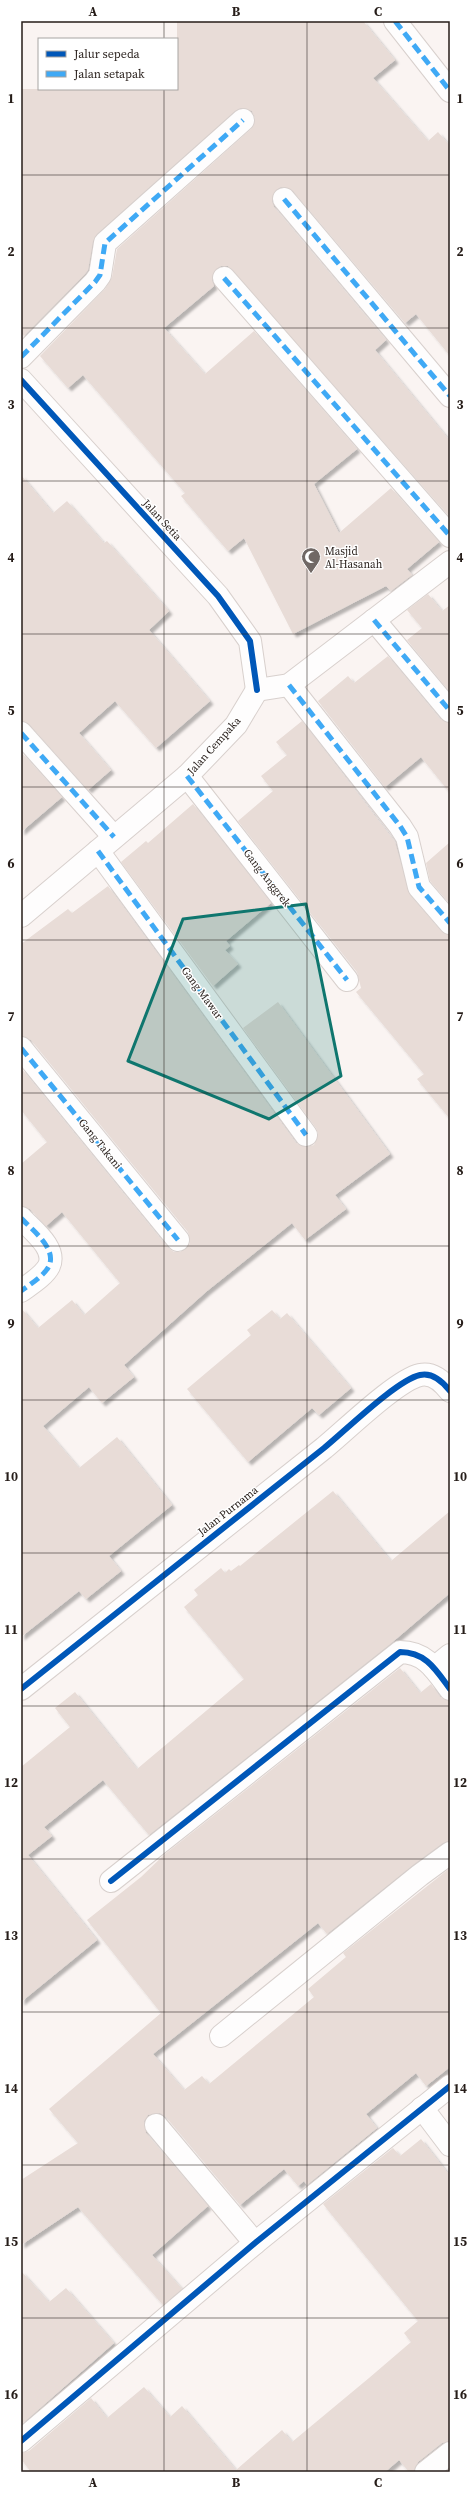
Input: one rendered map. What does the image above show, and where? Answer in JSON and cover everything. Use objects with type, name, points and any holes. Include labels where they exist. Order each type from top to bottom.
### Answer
[{"type":"street","points":[[395,21],[450,91]]},
{"type":"street","points":[[21,357],[95,282],[100,275],[105,243],[243,120]]},
{"type":"street","points":[[284,199],[450,396]]},
{"type":"street","points":[[224,278],[450,536]]},
{"type":"street","name":"Jalan Setia","points":[[21,380],[218,596],[250,642],[258,690]]},
{"type":"street","points":[[258,690],[289,685],[450,562]]},
{"type":"street","points":[[374,620],[450,711]]},
{"type":"street","points":[[289,685],[400,826],[407,837],[419,887],[450,923]]},
{"type":"street","name":"Jalan Cempaka","points":[[21,916],[187,776],[236,725],[258,690]]},
{"type":"street","name":"Gang Mawar","points":[[21,733],[106,844],[306,1135]]},
{"type":"street","name":"Gang Anggrek","points":[[187,776],[347,980]]},
{"type":"street","name":"Gang Takani","points":[[21,1048],[178,1240]]},
{"type":"street","points":[[21,1218],[50,1250],[50,1258],[46,1269],[21,1291]]},
{"type":"street","name":"Jalan Purnama","points":[[21,1688],[320,1451],[405,1380],[421,1374],[428,1374],[437,1378],[450,1391]]},
{"type":"street","points":[[111,1881],[400,1652],[412,1652],[442,1661],[450,1689]]},
{"type":"street","points":[[221,2036],[420,1875],[450,1853]]},
{"type":"street","points":[[21,2441],[255,2243],[450,2086]]},
{"type":"street","points":[[422,2108],[450,2145]]},
{"type":"street","points":[[156,2125],[255,2243]]},
{"type":"street","points":[[426,2472],[450,2454]]},
{"type":"highlighted area","points":[[306,904],[341,1076],[269,1119],[128,1061],[183,919]]},
{"type":"building","points":[[177,21],[363,21],[395,60],[373,78],[428,141],[438,132],[450,146],[450,356],[416,314],[405,323],[293,191],[281,187],[276,190],[272,201],[274,207],[386,340],[375,350],[450,441],[450,517],[228,266],[221,266],[216,269],[212,280],[214,286],[164,328],[205,374],[254,331],[357,449],[314,484],[339,533],[391,488],[439,542],[407,569],[412,575],[391,591],[386,586],[293,634],[244,538],[228,551],[181,496],[185,493],[83,375],[68,388],[40,356],[105,289],[112,277],[117,249],[251,129],[255,118],[252,111],[241,108],[235,111],[97,234],[93,241],[88,270],[85,274],[24,336],[21,333],[21,89],[178,90]]},
{"type":"building","points":[[21,475],[53,513],[67,501],[104,543],[107,541],[169,611],[149,630],[210,701],[156,748],[115,701],[79,733],[111,770],[88,790],[30,725],[21,721]]},
{"type":"building","points":[[428,594],[442,611],[450,605],[450,692],[407,640],[422,628],[407,610]]},
{"type":"building","points":[[388,656],[440,719],[450,723],[450,793],[421,757],[385,787],[318,701],[348,676],[354,683]]},
{"type":"building","points":[[302,721],[395,842],[410,895],[441,931],[450,935],[450,1119],[417,1079],[424,1074],[356,992],[361,988],[357,972],[238,821],[273,791],[261,776],[287,755],[276,742]]},
{"type":"building","points":[[21,752],[62,797],[21,832]]},
{"type":"building","points":[[193,804],[271,903],[226,941],[230,946],[225,950],[238,964],[213,986],[121,862],[146,841],[148,843]]},
{"type":"building","points":[[450,842],[450,904],[430,881],[426,863]]},
{"type":"building","points":[[108,886],[296,1143],[307,1147],[314,1145],[318,1134],[316,1128],[243,1028],[278,1002],[390,1154],[335,1195],[346,1209],[305,1240],[292,1223],[207,1291],[124,1365],[134,1377],[102,1403],[89,1387],[43,1426],[79,1468],[117,1437],[172,1505],[109,1556],[121,1571],[86,1599],[79,1591],[21,1637],[21,1308],[38,1328],[72,1300],[84,1315],[120,1283],[62,1212],[46,1226],[30,1209],[21,1206],[21,1164],[47,1142],[21,1110],[21,1068],[168,1248],[174,1252],[180,1252],[190,1244],[188,1232],[31,1040],[21,1036],[21,944],[68,909],[72,913]]},
{"type":"building","points":[[272,1310],[280,1319],[287,1313],[351,1388],[319,1415],[312,1408],[248,1462],[187,1389],[251,1335],[247,1330]]},
{"type":"building","points":[[333,1491],[391,1561],[450,1511],[450,1593],[389,1645],[149,1835],[103,1780],[44,1827],[52,1836],[28,1855],[97,1940],[21,2002],[21,1767],[70,1727],[55,1708],[75,1692],[137,1769],[244,1679],[184,1607],[198,1595],[194,1590],[221,1568],[225,1573],[229,1569],[231,1571],[239,1565],[240,1566]]},
{"type":"building","points":[[400,1668],[420,1693],[431,1684],[440,1697],[450,1701],[450,1841],[443,1843],[413,1865],[327,1934],[318,1923],[153,2054],[184,2090],[202,2076],[209,2084],[314,1997],[308,1989],[346,1957],[343,1953],[450,1868],[450,2067],[426,2086],[416,2073],[366,2114],[377,2128],[307,2185],[304,2181],[298,2186],[284,2169],[240,2205],[166,2117],[160,2113],[148,2115],[144,2121],[146,2133],[208,2206],[152,2255],[182,2289],[163,2305],[78,2207],[21,2245],[21,2180],[78,2143],[49,2109],[161,2013],[87,1920],[141,1877],[165,1854]]},
{"type":"building","points":[[421,2139],[450,2176],[450,2441],[442,2443],[418,2462],[414,2472],[409,2472],[399,2460],[385,2472],[31,2472],[21,2459],[21,2453],[29,2451],[91,2398],[107,2418],[144,2387],[170,2417],[182,2406],[236,2470],[282,2430],[292,2442],[369,2378],[411,2342],[404,2333],[418,2321],[323,2204],[393,2148],[400,2156]]},
{"type":"building","points":[[21,2271],[49,2302],[66,2288],[114,2343],[21,2425]]},
{"type":"marked path","points":[[395,21],[450,91]]},
{"type":"marked path","points":[[21,357],[95,282],[100,275],[105,243],[243,120]]},
{"type":"marked path","points":[[284,199],[450,396]]},
{"type":"marked path","points":[[224,278],[450,536]]},
{"type":"marked path","points":[[374,620],[450,711]]},
{"type":"marked path","points":[[289,685],[400,826],[407,837],[419,887],[450,923]]},
{"type":"marked path","points":[[21,733],[114,837]]},
{"type":"marked path","points":[[187,776],[347,980]]},
{"type":"marked path","points":[[98,851],[306,1135]]},
{"type":"marked path","points":[[21,1048],[178,1240]]},
{"type":"marked path","points":[[21,1218],[47,1246],[51,1259],[47,1270],[21,1291]]},
{"type":"cycle path","points":[[21,380],[218,596],[250,641],[257,690]]},
{"type":"cycle path","points":[[21,1689],[324,1448],[398,1386],[410,1379],[425,1374],[437,1378],[450,1391]]},
{"type":"cycle path","points":[[111,1881],[400,1652],[417,1655],[430,1663],[450,1689]]},
{"type":"cycle path","points":[[21,2441],[255,2243],[450,2086]]},
{"type":"place","name":"Masjid Al-Hasanah","points":[[311,574]]}]
